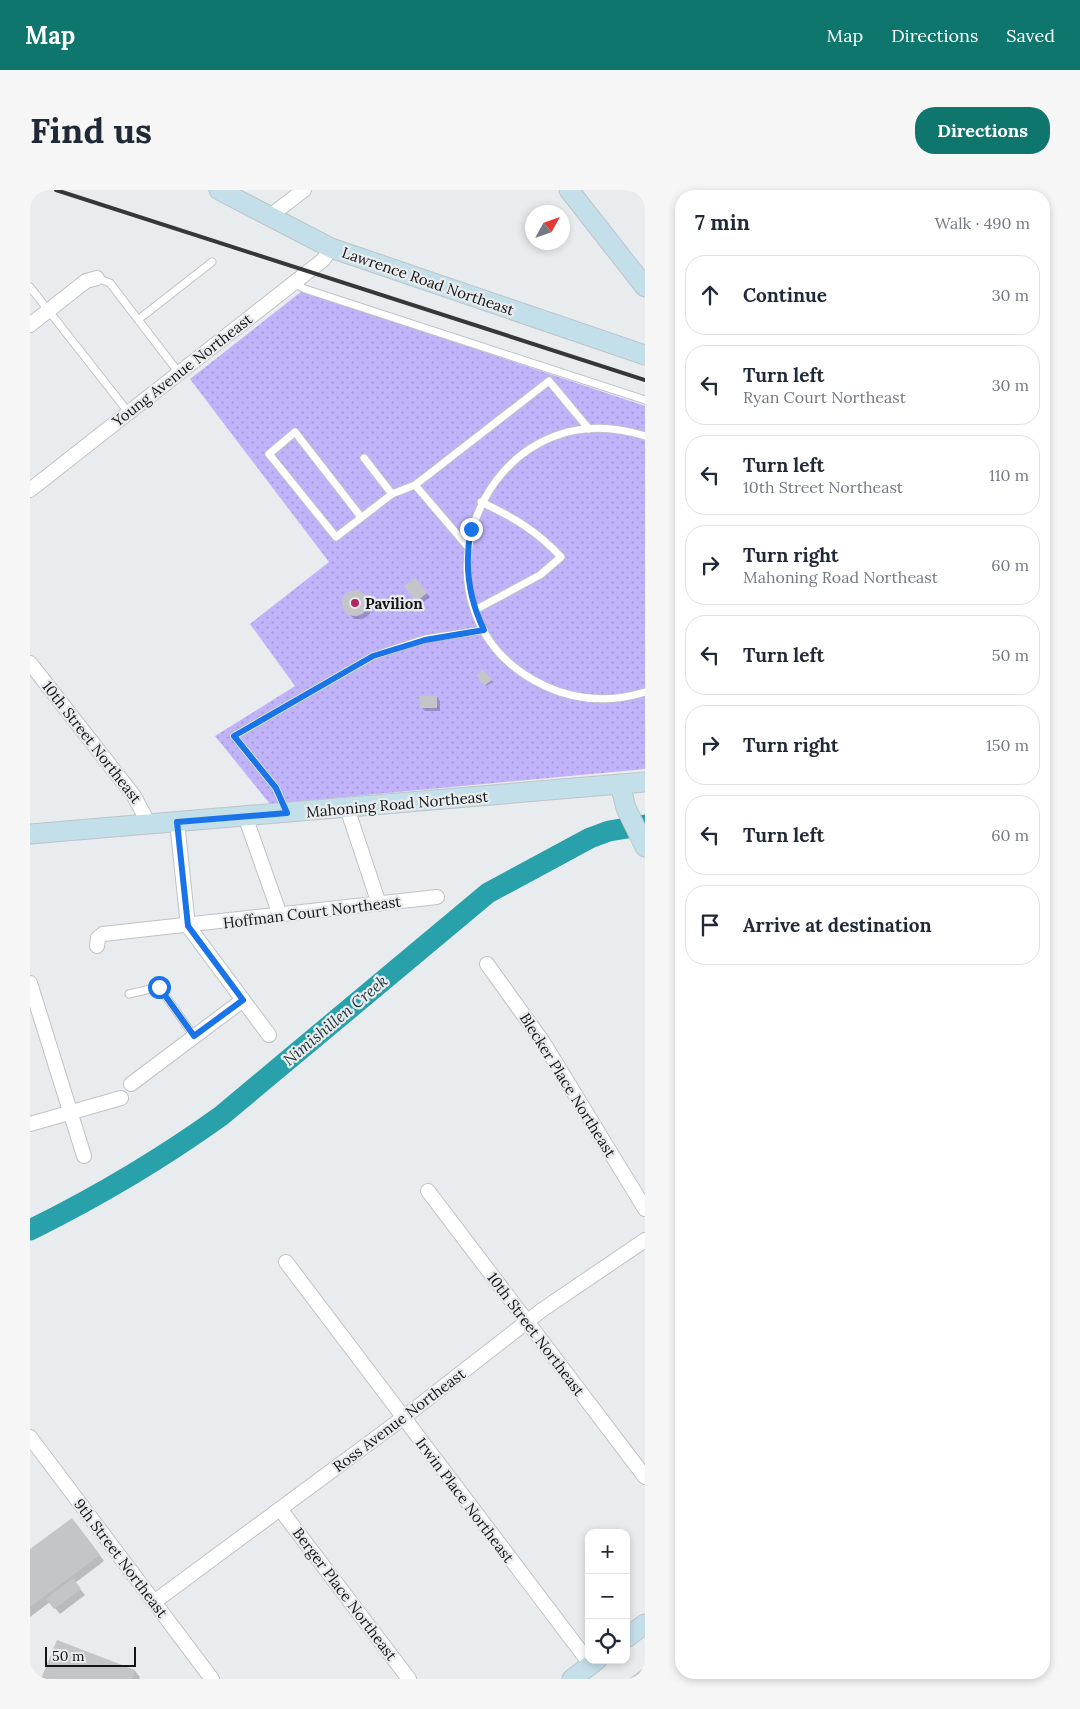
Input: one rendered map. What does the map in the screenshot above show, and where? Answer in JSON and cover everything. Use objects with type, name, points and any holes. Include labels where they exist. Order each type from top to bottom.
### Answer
[{"type":"main road","name":"Lawrence Road Northeast","points":[[219,190],[331,248],[645,355]]},
{"type":"main road","points":[[569,190],[645,288]]},
{"type":"main road","name":"Mahoning Road Northeast","points":[[30,834],[645,782]]},
{"type":"main road","points":[[620,784],[626,808],[645,847]]},
{"type":"main road","points":[[630,1635],[645,1624]]},
{"type":"main road","points":[[572,1679],[593,1664]]},
{"type":"street","points":[[270,216],[304,190]]},
{"type":"street","name":"Young Avenue Northeast","points":[[32,485],[323,260],[331,248]]},
{"type":"street","points":[[30,326],[86,281],[97,278]]},
{"type":"street","name":"10th Street Northeast","points":[[33,671],[134,796],[149,824]]},
{"type":"street","points":[[347,808],[379,904]]},
{"type":"street","points":[[245,816],[280,916]]},
{"type":"street","points":[[177,822],[188,926],[269,1035]]},
{"type":"street","name":"Hoffman Court Northeast","points":[[97,946],[98,938],[103,934],[280,916],[437,897]]},
{"type":"street","name":"Blecker Place Northeast","points":[[487,964],[543,1042],[645,1209]]},
{"type":"street","points":[[30,983],[84,1156]]},
{"type":"street","points":[[131,1084],[243,1000]]},
{"type":"street","points":[[30,1124],[121,1098]]},
{"type":"street","name":"10th Street Northeast","points":[[428,1191],[645,1477]]},
{"type":"street","name":"Ross Avenue Northeast","points":[[154,1602],[403,1418],[527,1322],[645,1240]]},
{"type":"street","name":"Irwin Place Northeast","points":[[286,1262],[403,1418],[585,1651]]},
{"type":"street","name":"9th Street Northeast","points":[[30,1437],[212,1679]]},
{"type":"street","name":"Berger Place Northeast","points":[[280,1509],[409,1679]]},
{"type":"lane","points":[[138,319],[212,262]]},
{"type":"lane","points":[[97,278],[110,283],[179,373]]},
{"type":"lane","points":[[293,282],[315,292],[645,400]]},
{"type":"lane","points":[[30,287],[128,412]]},
{"type":"lane","points":[[550,370],[549,381],[589,429]]},
{"type":"lane","points":[[361,517],[295,432],[269,454],[336,538],[392,494],[415,485],[549,381]]},
{"type":"lane","points":[[645,436],[621,430],[589,429],[552,438],[527,451],[497,478],[482,502],[471,529],[467,572],[475,610],[484,630],[494,645],[514,666],[551,688],[592,699],[621,698],[645,692]]},
{"type":"lane","points":[[364,458],[392,494]]},
{"type":"lane","points":[[415,485],[468,548]]},
{"type":"lane","points":[[475,610],[540,575],[561,557],[546,540],[527,525],[482,502]]},
{"type":"lane","points":[[287,813],[276,788],[234,736],[373,656],[425,640],[484,630]]},
{"type":"lane","points":[[129,994],[159,987],[194,1036]]},
{"type":"shaded area","points":[[302,291],[645,406],[645,769],[270,804],[215,736],[295,686],[250,624],[329,562],[190,379]]},
{"type":"building","points":[[415,578],[427,593],[416,602],[404,586]]},
{"type":"building","name":"Pavilion","points":[[355,590],[365,593],[368,603],[365,613],[355,616],[345,613],[342,603],[345,593]]},
{"type":"building","points":[[483,669],[492,680],[484,686],[476,675]]},
{"type":"building","points":[[420,696],[437,696],[437,708],[420,708]]},
{"type":"building","points":[[72,1518],[100,1555],[30,1607],[30,1549]]},
{"type":"building","points":[[73,1578],[81,1589],[54,1609],[46,1599]]},
{"type":"building","points":[[57,1640],[135,1670],[132,1679],[41,1679]]},
{"type":"building","points":[[645,1667],[645,1679],[629,1679]]},
{"type":"waterway","name":"Nimishillen Creek","points":[[30,1230],[128,1177],[221,1116],[488,893],[590,838],[609,831],[645,825]]},
{"type":"railway","points":[[56,190],[645,380]]},
{"type":"place","name":"Pavilion","points":[[355,603]]},
{"type":"route","points":[[159,987],[194,1036],[243,1000],[188,926],[177,822],[287,813],[276,788],[234,736],[373,656],[425,640],[484,630],[475,610],[467,572],[468,543],[471,529]]}]
